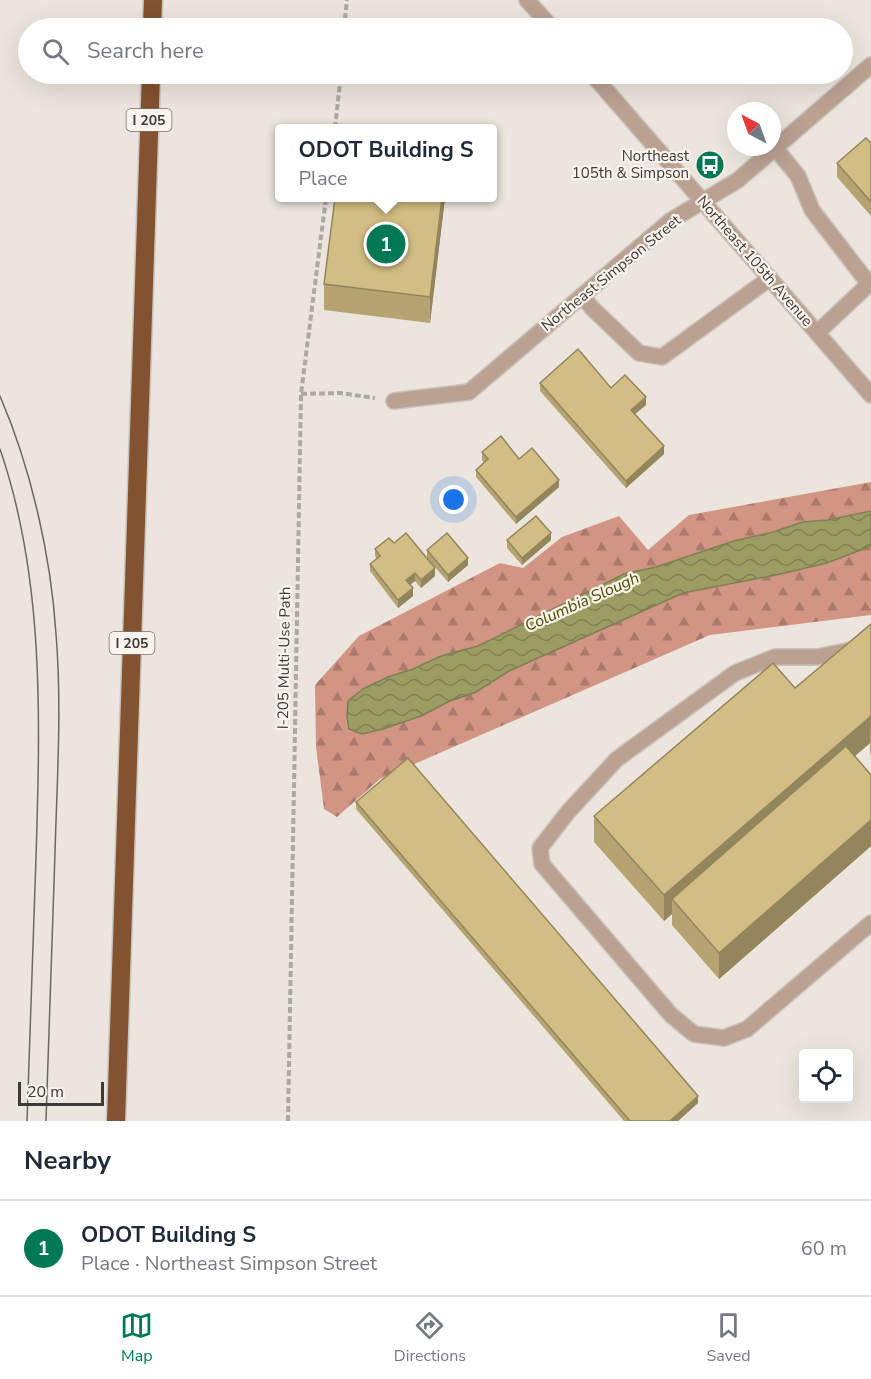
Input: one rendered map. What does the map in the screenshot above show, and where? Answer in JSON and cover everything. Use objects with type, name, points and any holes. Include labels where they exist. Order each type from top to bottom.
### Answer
[{"type":"highway","points":[[152,18],[153,0]]},
{"type":"highway","name":"I 205","points":[[116,1121],[151,84]]},
{"type":"street","points":[[527,0],[543,18]]},
{"type":"street","name":"Northeast Simpson Street","points":[[853,81],[871,65]]},
{"type":"street","name":"Northeast 105th Avenue","points":[[601,84],[871,395]]},
{"type":"street","name":"Northeast Simpson Street","points":[[781,143],[849,84]]},
{"type":"street","points":[[781,155],[798,176],[812,210],[869,284],[817,333]]},
{"type":"street","name":"Northeast Simpson Street","points":[[394,401],[469,392],[670,221],[738,180],[766,156]]},
{"type":"street","points":[[582,296],[639,353],[662,357],[770,278]]},
{"type":"street","points":[[871,646],[817,657],[775,657],[735,673],[617,759],[568,812],[540,849],[542,864],[671,1015],[694,1034],[724,1038],[747,1029],[871,923]]},
{"type":"path","points":[[346,18],[347,0]]},
{"type":"path","points":[[335,124],[340,84]]},
{"type":"path","name":"I-205 Multi-Use Path","points":[[288,1121],[301,394],[325,202]]},
{"type":"path","points":[[301,394],[340,393],[394,401]]},
{"type":"green space","points":[[871,482],[871,511],[828,520],[803,522],[734,541],[656,567],[624,574],[478,646],[441,656],[388,677],[383,729],[421,716],[450,701],[476,692],[509,671],[683,593],[827,563],[871,546],[871,615],[710,635],[380,779],[337,817],[324,809],[316,747],[315,685],[359,636],[500,563],[523,568],[562,537],[619,516],[648,550],[689,515]]},
{"type":"water","name":"Columbia Slough","points":[[871,511],[871,546],[827,563],[683,593],[509,671],[476,692],[450,701],[421,716],[362,734],[349,729],[348,701],[363,689],[441,656],[478,646],[624,574],[656,567],[734,541],[803,522],[828,520]]},
{"type":"building","points":[[866,138],[871,143],[871,202],[837,163]]},
{"type":"building","points":[[334,202],[442,202],[430,297],[324,284]]},
{"type":"building","points":[[578,349],[611,388],[625,375],[646,397],[631,410],[664,446],[626,481],[540,383]]},
{"type":"building","points":[[501,436],[519,459],[532,448],[559,480],[516,517],[476,470],[488,459],[482,452]]},
{"type":"building","points":[[536,516],[551,533],[522,558],[507,540]]},
{"type":"building","points":[[406,533],[435,568],[421,580],[415,573],[406,580],[413,588],[398,600],[370,564],[380,556],[375,549],[389,538],[394,543]]},
{"type":"building","points":[[447,533],[468,558],[448,575],[427,550]]},
{"type":"building","points":[[871,624],[871,716],[664,895],[594,816],[773,663],[795,688]]},
{"type":"building","points":[[846,746],[871,775],[871,820],[719,953],[672,899]]},
{"type":"building","points":[[408,758],[698,1096],[670,1121],[630,1121],[356,802]]},
{"type":"tram line","points":[[0,396],[21,453],[38,513],[50,574],[58,661],[59,744],[46,1121]]},
{"type":"tram line","points":[[0,449],[15,499],[25,549],[36,652],[38,755],[27,1121]]},
{"type":"place","name":"Northeast 105th & Simpson","points":[[710,165]]},
{"type":"place","name":"ODOT Building S","points":[[386,244]]}]
